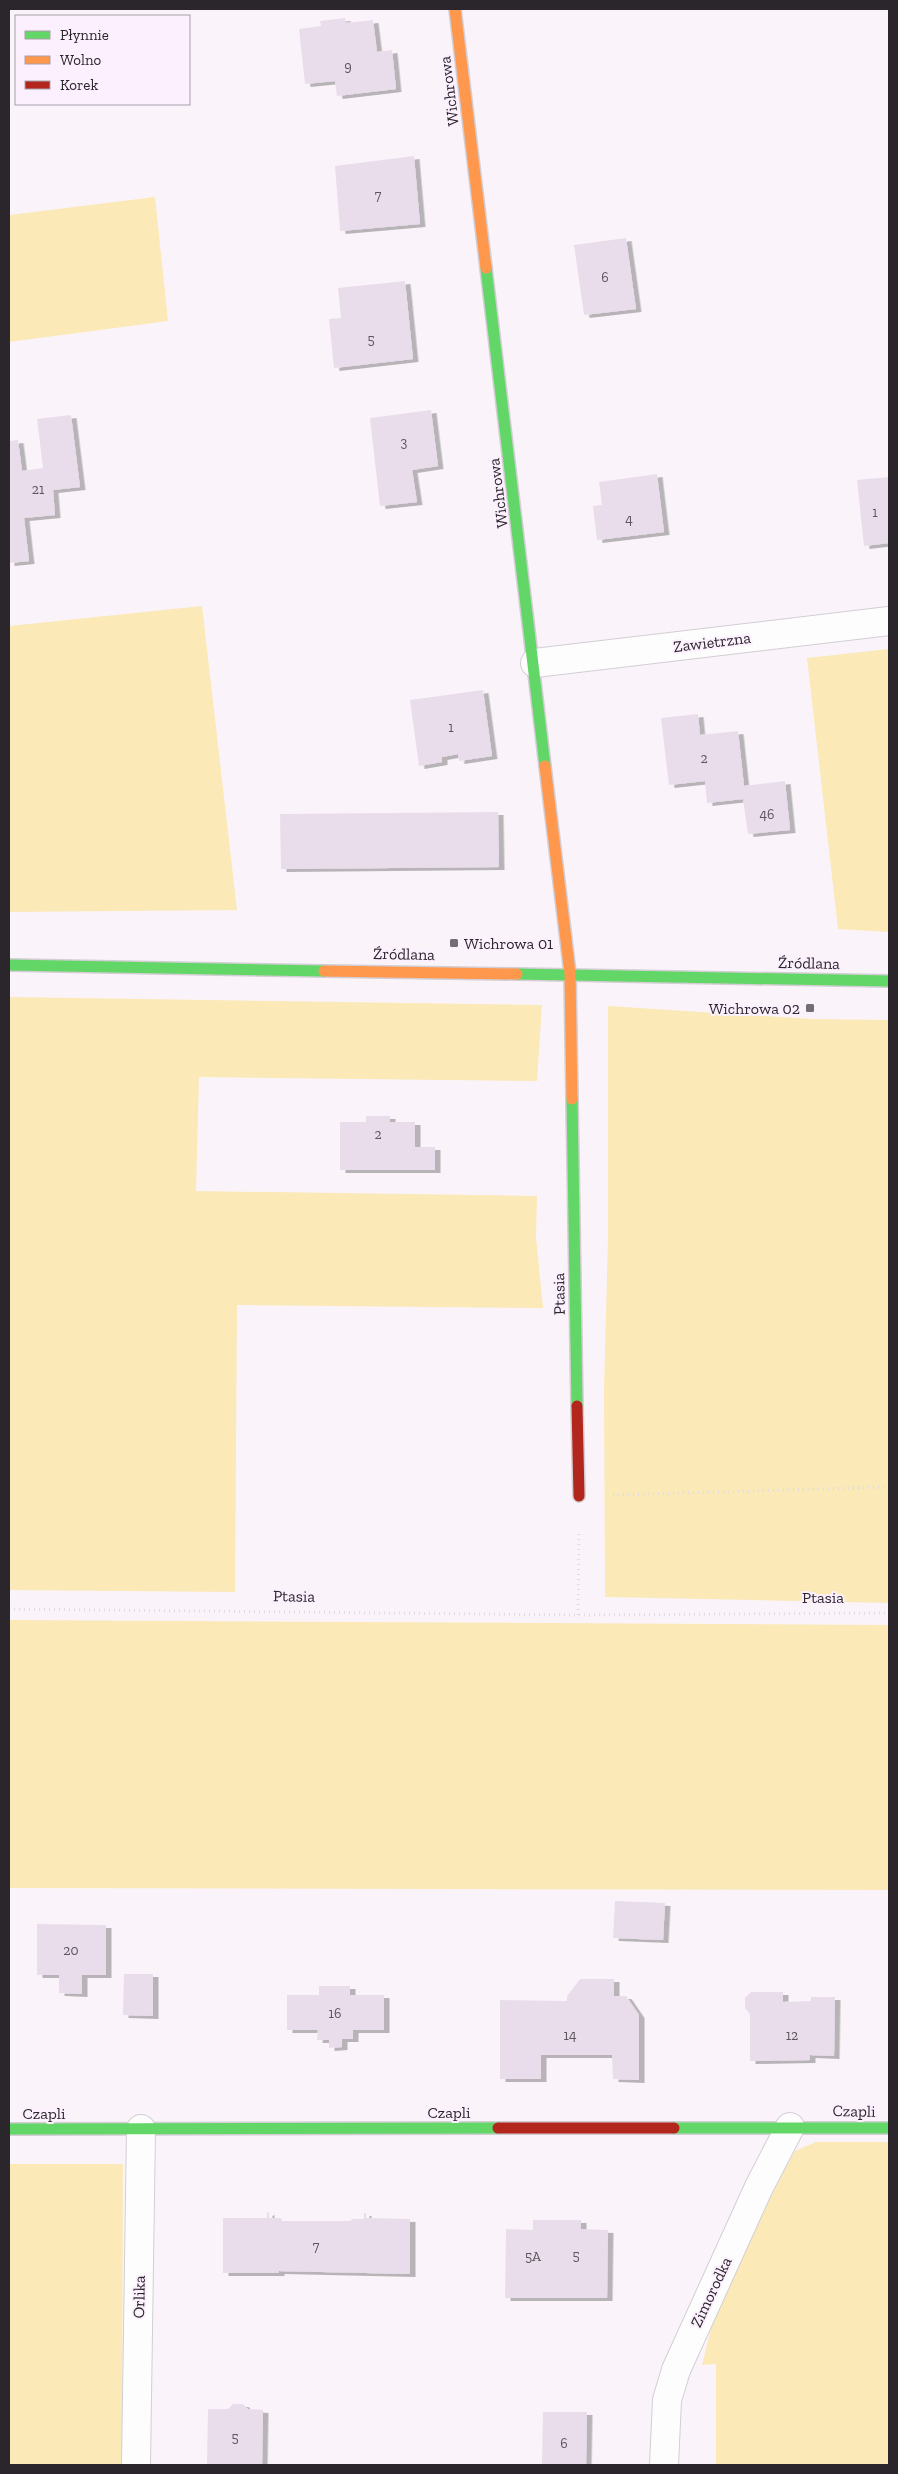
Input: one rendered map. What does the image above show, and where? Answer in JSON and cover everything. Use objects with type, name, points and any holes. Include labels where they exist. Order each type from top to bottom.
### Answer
[{"type":"street","name":"Wichrowa","points":[[455,9],[535,664],[570,973]]},
{"type":"street","name":"Zawietrzna","points":[[535,664],[889,621]]},
{"type":"street","name":"Źródlana","points":[[9,965],[570,973],[889,981]]},
{"type":"street","name":"Ptasia","points":[[570,973],[579,1496]]},
{"type":"street","name":"Zimorodka","points":[[664,2465],[667,2400],[676,2370],[759,2187],[790,2127]]},
{"type":"street","name":"Czapli","points":[[9,2129],[889,2128]]},
{"type":"street","name":"Orlika","points":[[136,2465],[141,2129]]},
{"type":"path","points":[[578,1615],[579,1496],[889,1487]]},
{"type":"path","name":"Ptasia","points":[[9,1609],[578,1615],[889,1613]]},
{"type":"shaded area","points":[[155,197],[168,321],[9,342],[9,215]]},
{"type":"shaded area","points":[[202,606],[237,910],[9,912],[9,626]]},
{"type":"shaded area","points":[[889,649],[889,932],[838,929],[807,658]]},
{"type":"shaded area","points":[[9,997],[542,1005],[537,1081],[199,1077],[196,1191],[537,1196],[536,1237],[543,1308],[237,1305],[235,1592],[9,1590]]},
{"type":"shaded area","points":[[608,1006],[812,1019],[889,1020],[889,1603],[605,1597],[604,1390],[608,1238]]},
{"type":"shaded area","points":[[9,1620],[889,1625],[889,1890],[9,1888]]},
{"type":"shaded area","points":[[816,2142],[889,2142],[889,2465],[716,2465],[716,2364],[702,2365],[713,2321],[733,2273],[795,2151]]},
{"type":"shaded area","points":[[9,2164],[123,2164],[122,2465],[9,2465]]},
{"type":"building","points":[[345,18],[346,23],[373,20],[377,52],[392,50],[396,89],[337,96],[335,81],[305,84],[299,29],[321,26],[320,21]]},
{"type":"building","points":[[414,156],[420,224],[340,231],[335,166]]},
{"type":"building","points":[[626,238],[636,309],[584,315],[574,245]]},
{"type":"building","points":[[405,281],[413,359],[334,368],[329,319],[341,318],[338,288]]},
{"type":"building","points":[[431,410],[438,466],[412,470],[417,502],[380,506],[370,418]]},
{"type":"building","points":[[71,415],[80,487],[53,490],[55,515],[24,518],[29,561],[9,563],[9,441],[18,440],[22,471],[43,468],[37,419]]},
{"type":"building","points":[[657,474],[664,532],[597,540],[593,506],[602,505],[599,482]]},
{"type":"building","points":[[889,477],[889,543],[864,546],[857,480]]},
{"type":"building","points":[[483,690],[492,756],[459,761],[458,754],[442,757],[442,762],[419,766],[410,700]]},
{"type":"building","points":[[698,714],[700,735],[738,731],[744,786],[785,781],[790,830],[748,834],[743,799],[707,803],[705,781],[669,785],[661,718]]},
{"type":"building","points":[[498,812],[499,867],[281,869],[280,814]]},
{"type":"building","points":[[366,1116],[390,1116],[390,1122],[415,1122],[415,1147],[435,1147],[435,1170],[340,1170],[340,1122],[366,1122]]},
{"type":"building","points":[[615,1901],[665,1903],[663,1940],[613,1938]]},
{"type":"building","points":[[37,1924],[106,1925],[106,1975],[82,1975],[82,1994],[59,1993],[59,1975],[37,1975]]},
{"type":"building","points":[[124,1974],[153,1974],[153,2016],[123,2015]]},
{"type":"building","points":[[580,1979],[614,1979],[614,1996],[626,1996],[639,2015],[639,2080],[613,2079],[612,2055],[541,2055],[541,2079],[500,2079],[500,2000],[567,2001],[567,1996]]},
{"type":"building","points":[[319,1986],[350,1986],[350,1995],[384,1995],[384,2030],[353,2030],[353,2039],[342,2039],[342,2047],[329,2048],[329,2040],[317,2040],[318,2030],[287,2030],[287,1995],[319,1995]]},
{"type":"building","points":[[751,1992],[783,1992],[783,2002],[811,2001],[811,1997],[835,1997],[834,2056],[810,2055],[810,2060],[750,2061],[750,2014],[745,2008],[745,1998]]},
{"type":"building","points":[[269,2212],[269,2218],[281,2218],[282,2221],[351,2221],[352,2219],[364,2219],[364,2213],[366,2213],[366,2218],[410,2219],[410,2274],[279,2271],[279,2273],[223,2273],[223,2218],[267,2218],[267,2213]]},
{"type":"building","points":[[533,2220],[581,2220],[581,2229],[608,2230],[607,2298],[505,2298],[506,2229],[533,2230]]},
{"type":"building","points":[[233,2404],[243,2404],[248,2409],[263,2410],[262,2465],[207,2464],[208,2409],[228,2409]]},
{"type":"building","points":[[543,2412],[587,2412],[586,2465],[542,2465]]},
{"type":"traffic: fast","points":[[486,268],[545,766]]},
{"type":"traffic: fast","points":[[9,965],[324,971]]},
{"type":"traffic: fast","points":[[517,974],[889,981]]},
{"type":"traffic: fast","points":[[572,1099],[577,1406]]},
{"type":"traffic: fast","points":[[9,2129],[498,2128]]},
{"type":"traffic: fast","points":[[674,2128],[889,2128]]},
{"type":"traffic: slow","points":[[455,9],[486,268]]},
{"type":"traffic: slow","points":[[545,766],[570,973],[572,1099]]},
{"type":"traffic: slow","points":[[324,971],[517,974]]},
{"type":"traffic: jam","points":[[577,1406],[579,1496]]},
{"type":"traffic: jam","points":[[498,2128],[674,2128]]},
{"type":"place","name":"Wichrowa 01","points":[[454,943]]},
{"type":"place","name":"Wichrowa 02","points":[[810,1008]]}]
